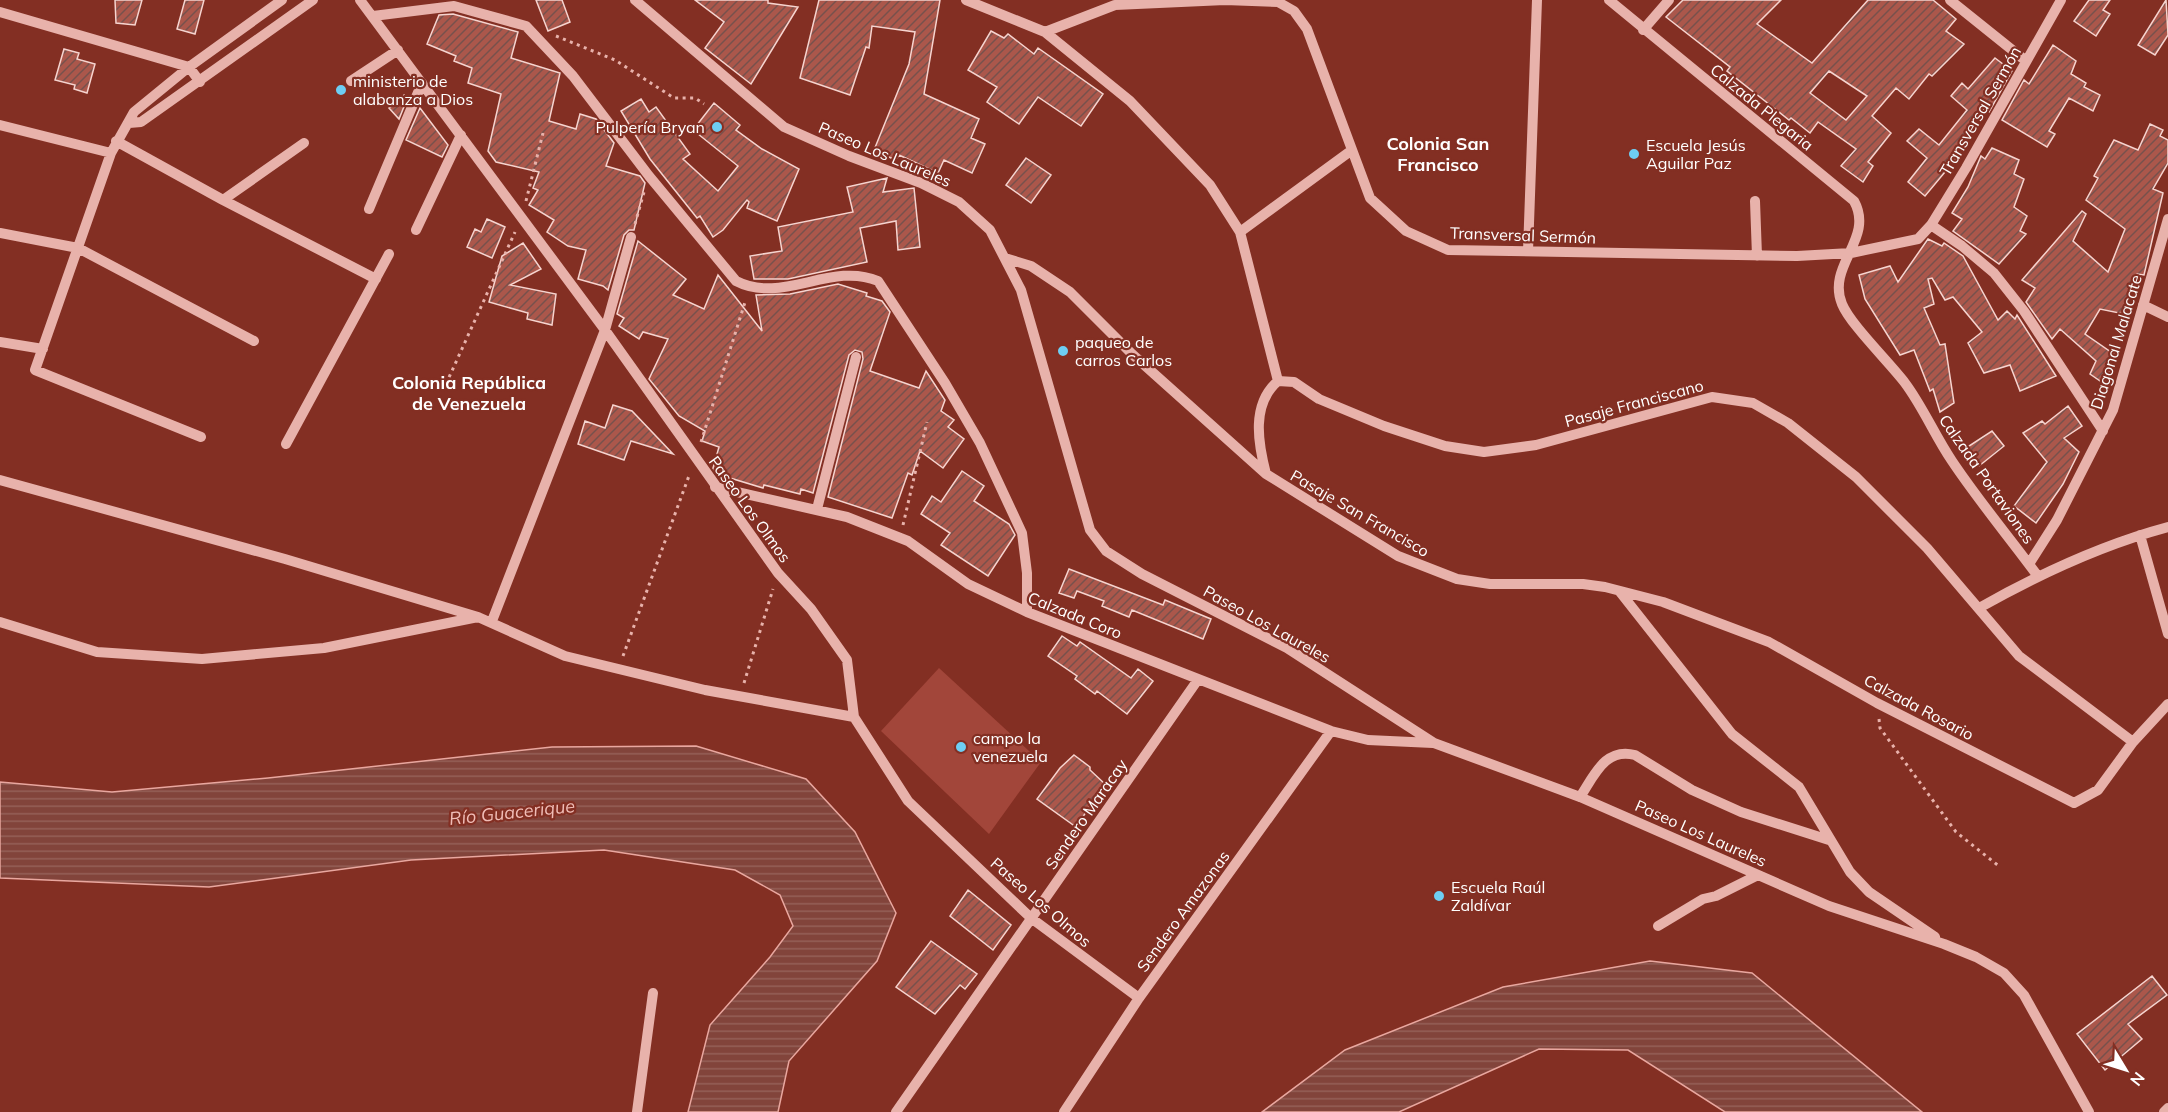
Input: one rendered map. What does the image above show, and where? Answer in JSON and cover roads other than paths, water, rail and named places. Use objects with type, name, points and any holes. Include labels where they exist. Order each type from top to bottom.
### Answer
[{"type":"street","points":[[129,123],[141,122],[313,0]]},
{"type":"street","name":"Paseo Los Olmos","points":[[360,0],[605,330],[778,573],[811,609],[847,660],[854,717],[908,801],[1030,918],[1139,998]]},
{"type":"street","name":"Paseo Los Laureles","points":[[635,0],[784,127],[849,156],[921,183],[959,202],[990,230],[1021,290],[1090,530],[1106,551],[1142,574],[1287,648],[1434,743],[1580,797],[1829,906],[1944,944],[2004,974],[2024,995],[2040,1019],[2089,1112]]},
{"type":"street","points":[[966,0],[980,3],[1045,32],[1130,101],[1210,185],[1240,232],[1278,381],[1265,392],[1259,419],[1259,446],[1266,474]]},
{"type":"street","name":"Transversal Sermón","points":[[1045,32],[1115,5],[1225,0],[1278,2],[1293,11],[1307,29],[1370,198],[1406,231],[1448,250],[1756,256],[1851,253],[1918,239],[1931,225],[2061,0]]},
{"type":"street","points":[[1528,250],[1538,0]]},
{"type":"street","name":"Calzada Plegaria","points":[[1609,0],[1854,201],[1861,212],[1861,221],[1851,253]]},
{"type":"street","points":[[1643,30],[1669,0]]},
{"type":"street","points":[[1950,0],[2026,61]]},
{"type":"street","points":[[201,437],[35,370],[111,153],[134,112],[189,67],[281,1],[291,16]]},
{"type":"street","points":[[373,16],[454,6],[526,26],[573,76],[649,176],[736,281],[750,288],[769,290],[845,275],[862,274],[878,281],[933,364],[974,433],[1022,533],[1027,573],[1027,612]]},
{"type":"street","points":[[0,12],[189,67],[200,82]]},
{"type":"street","points":[[351,81],[398,50]]},
{"type":"street","points":[[369,209],[423,83]]},
{"type":"street","points":[[0,125],[111,153]]},
{"type":"street","points":[[416,230],[461,135]]},
{"type":"street","points":[[116,141],[223,200],[376,279]]},
{"type":"street","points":[[223,200],[304,143]]},
{"type":"street","points":[[1240,232],[1352,150]]},
{"type":"street","points":[[1755,201],[1756,256]]},
{"type":"street","name":"Diagonal Malacate","points":[[2029,564],[2057,520],[2113,410],[2168,219]]},
{"type":"street","points":[[1931,225],[1962,246],[1994,273],[2024,311],[2103,431]]},
{"type":"street","points":[[0,233],[78,248],[255,342]]},
{"type":"street","points":[[492,621],[605,330],[632,237]]},
{"type":"street","name":"Calzada Portaviones","points":[[1851,253],[1840,273],[1836,290],[1843,307],[1906,384],[1952,461],[2037,575]]},
{"type":"street","points":[[286,444],[389,254]]},
{"type":"street","name":"Pasaje San Francisco","points":[[1005,258],[1031,266],[1070,292],[1131,354],[1266,474],[1398,556],[1446,575],[1490,584],[1583,584],[1619,591]]},
{"type":"street","points":[[2143,305],[2168,317]]},
{"type":"street","points":[[0,342],[42,349]]},
{"type":"street","points":[[817,509],[856,357]]},
{"type":"street","name":"Pasaje Franciscano","points":[[1278,381],[1294,382],[1319,399],[1384,426],[1445,446],[1484,452],[1536,445],[1712,397],[1753,403],[1788,423],[1856,477],[1927,548],[2019,656],[2133,742]]},
{"type":"street","points":[[0,480],[285,559],[492,621],[565,656],[740,696],[854,717]]},
{"type":"street","name":"Calzada Coro","points":[[715,487],[847,517],[900,538],[968,584],[1027,612],[1197,681],[1331,731],[1368,740],[1434,743]]},
{"type":"street","points":[[1979,608],[2037,575],[2140,535],[2168,527]]},
{"type":"street","points":[[2140,535],[2168,634]]},
{"type":"street","points":[[1619,591],[1732,734],[1800,787],[1815,810],[1829,840],[1850,872],[1869,892],[1944,944]]},
{"type":"street","name":"Calzada Rosario","points":[[1619,591],[1663,602],[1769,642],[1877,703],[2074,803],[2098,790],[2133,742],[2168,704]]},
{"type":"street","points":[[0,622],[97,652],[202,659],[324,648],[478,617]]},
{"type":"street","name":"Sendero Maracay","points":[[896,1112],[1197,681]]},
{"type":"street","name":"Sendero Amazonas","points":[[1064,1112],[1139,998],[1331,731]]},
{"type":"street","points":[[1580,797],[1604,761],[1613,754],[1625,753],[1635,755],[1692,790],[1741,812],[1829,840]]},
{"type":"street","points":[[1658,926],[1703,899],[1716,896],[1758,874]]},
{"type":"street","points":[[637,1112],[653,993]]},
{"type":"street","points":[[2164,1112],[2168,1108]]},
{"type":"water","name":"Río Guacerique","points":[[696,746],[806,779],[855,832],[896,913],[877,961],[789,1061],[778,1112],[688,1112],[710,1025],[770,957],[793,926],[780,895],[735,870],[604,850],[411,860],[209,887],[0,878],[0,782],[112,792],[268,778],[552,747]]},
{"type":"water","points":[[1650,961],[1752,973],[1922,1112],[1725,1112],[1628,1050],[1539,1049],[1399,1112],[1262,1112],[1345,1050],[1503,987]]},
{"type":"place","name":"ministerio de alabanza a Dios","points":[[341,90]]},
{"type":"place","name":"Pulpería Bryan","points":[[717,127]]},
{"type":"place","name":"Escuela Jesús Aguilar Paz","points":[[1634,154]]},
{"type":"place","name":"paqueo de carros Carlos","points":[[1063,351]]},
{"type":"place","name":"campo la venezuela","points":[[961,747]]},
{"type":"place","name":"Escuela Raúl Zaldívar","points":[[1439,896]]},
{"type":"district","name":"Colonia San Francisco","points":[[1438,153]]},
{"type":"district","name":"Colonia República de Venezuela","points":[[469,392]]}]
